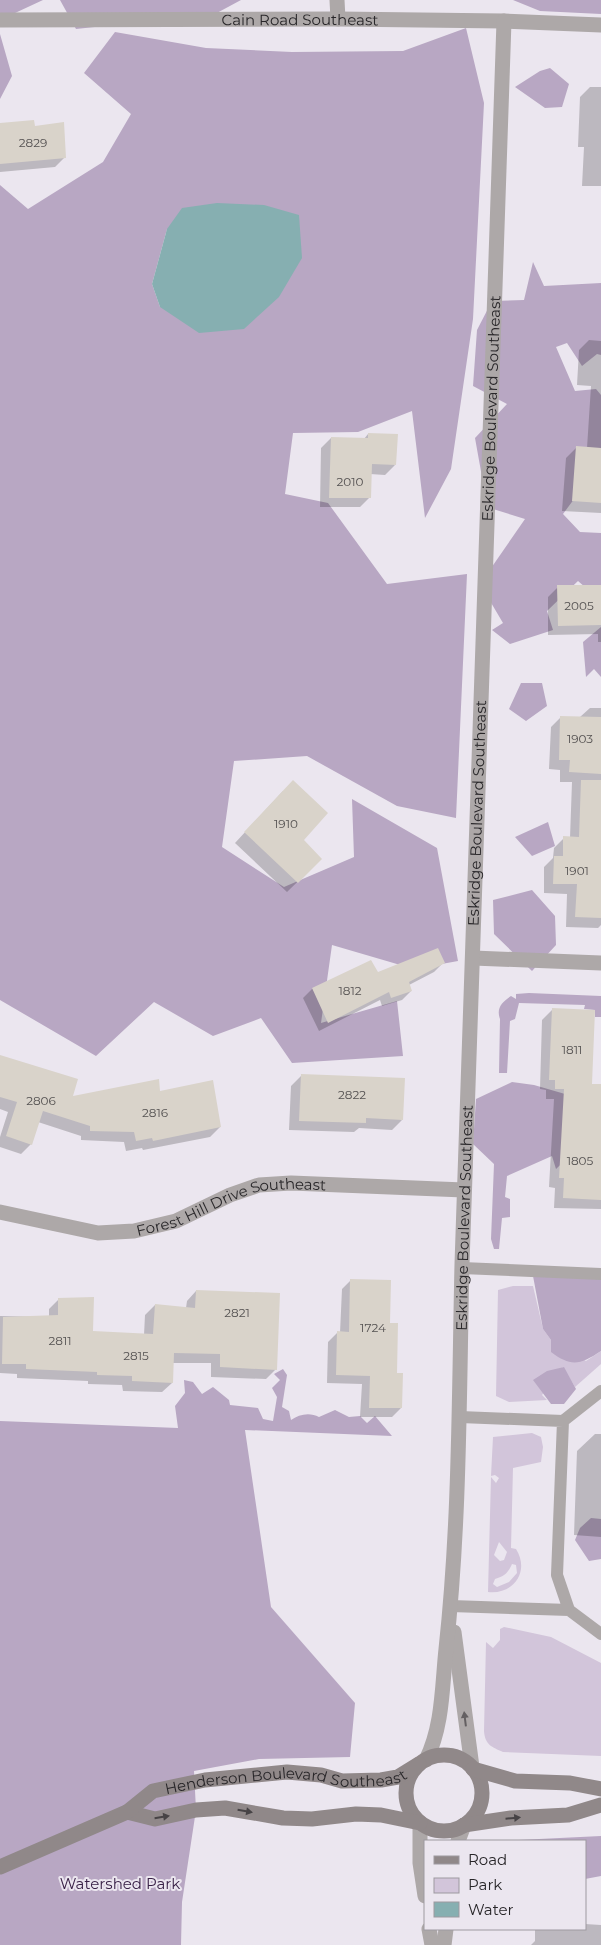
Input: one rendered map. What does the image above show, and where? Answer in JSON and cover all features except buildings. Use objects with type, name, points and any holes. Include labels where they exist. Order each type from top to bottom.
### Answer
[{"type":"main road","points":[[472,1768],[480,1782],[481,1800],[474,1817],[454,1830],[442,1832],[420,1823],[410,1810],[406,1794],[407,1783],[423,1762],[442,1755],[455,1756],[472,1768],[514,1781],[570,1782],[601,1789]]},
{"type":"main road","name":"Henderson Boulevard Southeast","points":[[0,1866],[127,1812],[153,1791],[205,1780],[288,1772],[321,1775],[342,1780],[381,1780],[398,1777],[423,1762]]},
{"type":"main road","points":[[464,1825],[511,1818],[568,1815],[601,1805]]},
{"type":"main road","name":"Henderson Boulevard Southeast","points":[[127,1812],[155,1819],[196,1810],[225,1808],[284,1818],[312,1819],[356,1814],[381,1815],[420,1823]]},
{"type":"street","points":[[336,0],[338,19]]},
{"type":"street","name":"Cain Road Southeast","points":[[0,20],[338,19],[504,21],[601,25]]},
{"type":"street","name":"Eskridge Boulevard Southeast","points":[[423,1762],[434,1744],[438,1723],[451,1606],[460,1418],[464,1190],[504,21]]},
{"type":"street","points":[[473,958],[601,963]]},
{"type":"street","name":"Forest Hill Drive Southeast","points":[[0,1212],[98,1233],[134,1231],[176,1221],[230,1195],[259,1185],[291,1183],[464,1190]]},
{"type":"street","name":"Eskridge Boulevard Southeast","points":[[451,1606],[472,1768]]},
{"type":"street","points":[[420,1823],[420,1863],[424,1889]]},
{"type":"street","points":[[458,1840],[464,1825]]},
{"type":"street","points":[[429,1930],[432,1945]]},
{"type":"street","points":[[444,1945],[446,1930]]},
{"type":"lane","points":[[462,1268],[601,1274]]},
{"type":"lane","points":[[460,1418],[563,1421],[601,1392]]},
{"type":"lane","points":[[563,1421],[557,1575],[569,1610],[601,1634]]},
{"type":"lane","points":[[451,1606],[569,1610]]},
{"type":"green space","points":[[0,0],[43,0],[0,20]]},
{"type":"green space","points":[[60,0],[241,0],[215,14],[76,29]]},
{"type":"green space","points":[[513,0],[601,0],[601,14],[540,11]]},
{"type":"green space","points":[[466,28],[484,103],[473,319],[451,469],[425,518],[412,411],[358,432],[293,433],[285,494],[328,503],[387,584],[467,574],[456,818],[397,806],[307,756],[234,761],[222,847],[284,887],[354,857],[352,799],[437,848],[458,961],[414,969],[332,945],[321,1023],[397,1001],[403,1056],[292,1063],[261,1018],[213,1036],[154,1002],[96,1056],[0,1000],[0,185],[28,209],[103,162],[131,114],[84,73],[115,32],[206,48],[292,52],[403,51]],"holes":[[[167,229],[160,307],[152,284]]]},
{"type":"green space","points":[[0,34],[12,76],[0,99]]},
{"type":"green space","points":[[550,68],[569,84],[562,107],[545,108],[515,87],[540,71]]},
{"type":"green space","points":[[533,262],[544,286],[601,283],[601,355],[597,354],[582,366],[567,343],[556,347],[575,391],[596,389],[601,395],[601,449],[580,491],[563,514],[580,532],[601,533],[601,601],[578,581],[547,611],[553,630],[510,644],[492,630],[503,623],[480,584],[525,519],[493,509],[482,477],[475,438],[507,404],[473,386],[477,330],[492,301],[524,300]]},
{"type":"green space","points":[[601,627],[601,677],[594,669],[586,677],[583,642]]},
{"type":"green space","points":[[521,683],[542,683],[547,706],[526,721],[509,709]]},
{"type":"green space","points":[[548,822],[555,846],[532,856],[515,837]]},
{"type":"green space","points":[[532,890],[555,916],[556,945],[532,971],[494,934],[493,900]]},
{"type":"green space","points":[[516,994],[601,996],[601,1017],[595,1017],[595,1010],[584,1009],[585,1005],[519,1003],[515,1019],[510,1021],[507,1073],[499,1073],[499,1008],[511,996],[516,999]]},
{"type":"green space","points":[[512,1082],[534,1085],[565,1094],[586,1140],[556,1169],[552,1156],[507,1176],[505,1197],[510,1199],[510,1217],[502,1218],[499,1249],[494,1249],[491,1239],[494,1164],[473,1144],[476,1099]]},
{"type":"green space","points":[[601,1274],[601,1351],[581,1361],[570,1362],[564,1360],[551,1352],[551,1340],[543,1329],[533,1276]]},
{"type":"green space","points":[[513,1286],[533,1286],[543,1329],[551,1340],[586,1361],[601,1351],[601,1364],[575,1387],[563,1367],[542,1395],[547,1400],[509,1402],[496,1396],[498,1290]]},
{"type":"green space","points":[[564,1367],[576,1389],[564,1404],[551,1404],[533,1380],[547,1371]]},
{"type":"green space","name":"Watershed Park","points":[[283,1369],[287,1375],[282,1407],[289,1411],[291,1420],[305,1414],[319,1417],[335,1410],[349,1417],[360,1416],[367,1423],[375,1416],[392,1436],[245,1430],[271,1607],[355,1703],[350,1757],[259,1759],[194,1771],[196,1810],[182,1902],[181,1945],[0,1945],[0,1421],[178,1428],[175,1406],[185,1393],[184,1380],[193,1382],[202,1394],[213,1387],[229,1400],[230,1405],[258,1408],[263,1419],[273,1421],[277,1397],[272,1388],[280,1380],[274,1374]]},
{"type":"green space","points":[[532,1433],[541,1437],[543,1447],[541,1462],[513,1468],[511,1548],[516,1549],[520,1557],[520,1573],[512,1586],[497,1592],[488,1592],[491,1477],[496,1483],[499,1478],[495,1475],[491,1476],[493,1437]],"holes":[[[499,1542],[507,1552],[504,1560],[500,1561],[494,1555]],[[512,1564],[516,1565],[517,1573],[509,1582],[497,1587],[493,1584],[495,1579],[508,1572]]]},
{"type":"green space","points":[[591,1518],[601,1519],[601,1559],[589,1561],[575,1540],[580,1528]]},
{"type":"green space","points":[[504,1627],[551,1637],[601,1663],[601,1756],[503,1752],[492,1747],[488,1742],[484,1731],[486,1642],[493,1648],[500,1640],[500,1629]]},
{"type":"green space","points":[[601,1836],[601,1876],[586,1879],[586,1840],[519,1840]]},
{"type":"water","points":[[217,203],[264,205],[299,215],[302,258],[279,297],[244,329],[199,333],[160,307],[152,284],[167,229],[182,208]]}]
